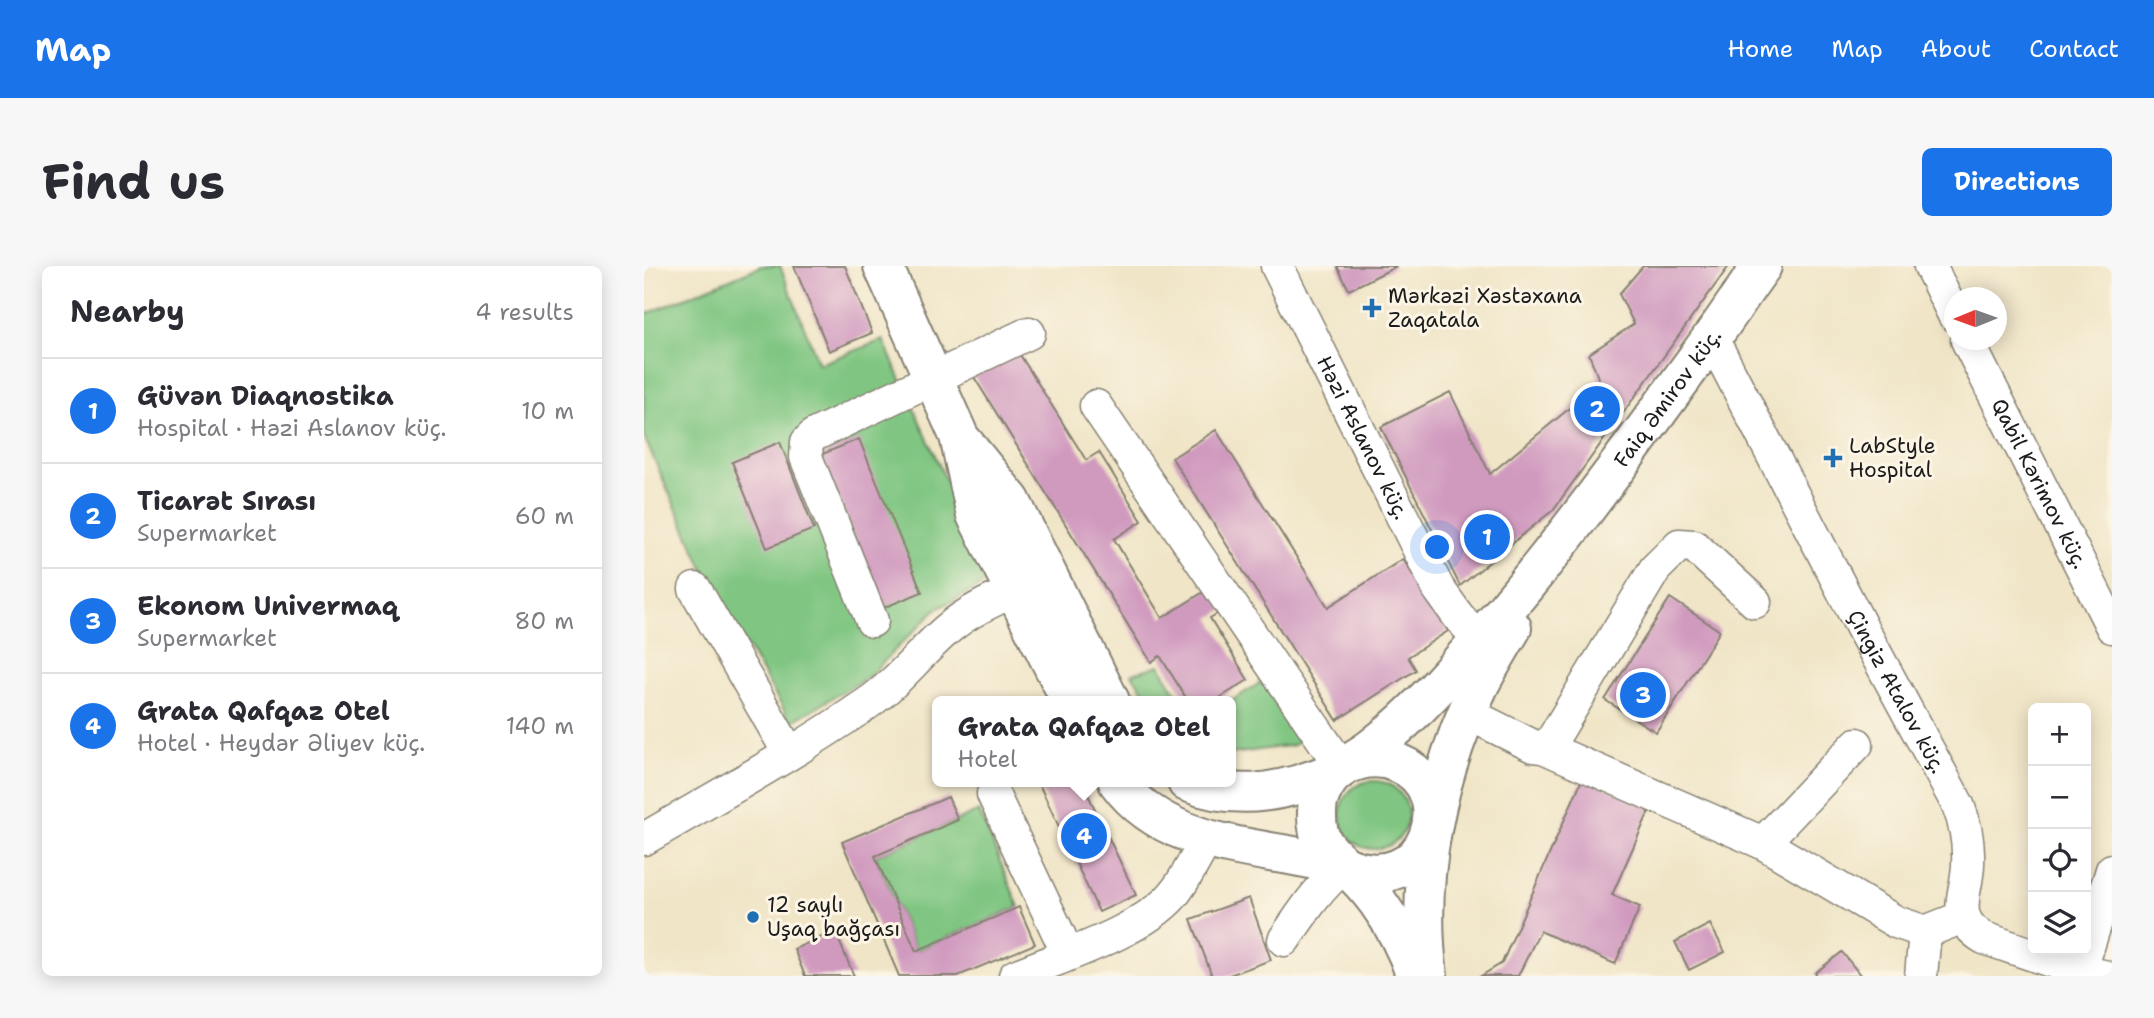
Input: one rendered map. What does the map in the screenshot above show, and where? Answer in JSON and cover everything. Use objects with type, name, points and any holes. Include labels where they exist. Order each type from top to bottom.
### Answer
[{"type":"main road","points":[[883,266],[959,436],[976,515],[1069,696]]},
{"type":"main road","name":"Faiq Əmirov küç.","points":[[1570,530],[1762,266]]},
{"type":"main road","points":[[959,436],[1011,501],[1108,696]]},
{"type":"main road","points":[[1416,976],[1394,927],[1376,900],[1345,866],[1332,856],[1323,842],[1317,826],[1321,793],[1330,779],[1342,768],[1372,748],[1427,699],[1570,530]]},
{"type":"main road","points":[[1123,787],[1146,811],[1178,830],[1206,840],[1345,866],[1360,872],[1377,874],[1408,864],[1424,845],[1467,713],[1488,670],[1570,530]]},
{"type":"main road","points":[[1204,787],[1220,792],[1250,793],[1311,781],[1356,760],[1373,758],[1389,759],[1417,776],[1427,790],[1432,806],[1424,898],[1428,976]]},
{"type":"street","name":"Həzi Aslanov küç.","points":[[1277,266],[1438,588],[1479,639]]},
{"type":"street","points":[[1930,266],[1944,293]]},
{"type":"street","points":[[872,621],[806,457],[807,442],[814,435],[1029,333]]},
{"type":"street","name":"Çingiz Atalov küç.","points":[[1712,338],[1863,630],[1958,805],[1968,835],[1968,866],[1962,905],[1964,917]]},
{"type":"street","name":"Qabil Kərimov küç.","points":[[1972,350],[2112,627]]},
{"type":"street","points":[[1096,406],[1342,768]]},
{"type":"street","points":[[1544,747],[1551,742],[1655,569],[1679,545],[1694,546],[1755,602]]},
{"type":"street","points":[[695,589],[789,753]]},
{"type":"street","points":[[644,839],[868,703],[890,687],[948,628],[968,613],[1015,590]]},
{"type":"street","points":[[1467,713],[1533,746],[1544,747],[1763,844],[1896,922],[1925,932],[1964,917],[1971,930],[1984,937],[2087,974],[2112,870]]},
{"type":"street","points":[[1763,844],[1857,744]]},
{"type":"street","points":[[993,794],[1068,954]]},
{"type":"street","points":[[1015,976],[1135,924],[1160,908],[1184,879],[1206,840]]},
{"type":"street","points":[[1284,940],[1315,895],[1345,866]]},
{"type":"street","points":[[1921,976],[1925,932]]},
{"type":"green space","points":[[761,266],[780,266],[819,364],[883,340],[991,580],[935,610],[868,677],[791,722],[707,577],[644,437],[644,315]]},
{"type":"green space","points":[[1159,665],[1178,696],[1147,696],[1132,674]]},
{"type":"green space","points":[[1273,675],[1305,730],[1302,738],[1294,745],[1236,753],[1236,698]]},
{"type":"green space","points":[[1374,781],[1387,784],[1398,791],[1405,802],[1408,815],[1405,828],[1398,839],[1387,846],[1374,849],[1361,846],[1350,839],[1343,828],[1340,815],[1343,802],[1350,791],[1361,784]]},
{"type":"green space","points":[[979,811],[1019,907],[916,951],[875,856]]},
{"type":"building","points":[[794,266],[845,266],[872,333],[829,351]]},
{"type":"building","points":[[1337,266],[1397,266],[1349,290]]},
{"type":"building","points":[[1643,266],[1729,266],[1553,510],[1460,586],[1381,427],[1450,392],[1490,474],[1600,383],[1589,354],[1634,324],[1619,294]]},
{"type":"building","points":[[1017,350],[1086,460],[1099,452],[1142,521],[1114,539],[1162,618],[1210,588],[1223,610],[1210,618],[1248,680],[1223,696],[1185,696],[1160,656],[1151,662],[974,377]]},
{"type":"building","points":[[1216,430],[1328,607],[1403,559],[1448,631],[1408,657],[1416,670],[1337,720],[1172,458]]},
{"type":"building","points":[[859,439],[922,592],[883,608],[820,455]]},
{"type":"building","points":[[780,442],[814,529],[767,548],[732,462]]},
{"type":"building","points":[[1670,598],[1720,631],[1656,732],[1605,700]]},
{"type":"building","points":[[1583,777],[1651,807],[1612,895],[1640,907],[1615,964],[1540,931],[1518,976],[1481,976],[1502,963]]},
{"type":"building","points":[[1040,787],[1084,787],[1136,895],[1099,912]]},
{"type":"building","points":[[948,797],[958,820],[875,856],[916,951],[1019,907],[1035,944],[958,976],[899,976],[842,842]]},
{"type":"building","points":[[1249,898],[1271,960],[1227,976],[1212,976],[1191,919]]},
{"type":"building","points":[[1710,924],[1725,952],[1689,970],[1675,942]]},
{"type":"building","points":[[835,931],[854,976],[805,976],[794,949]]},
{"type":"building","points":[[1842,952],[1861,976],[1817,976],[1815,973]]},
{"type":"place","name":"Mərkəzi Xəstəxana Zaqatala","points":[[1372,308]]},
{"type":"place","name":"Ticarət Sırası","points":[[1597,409]]},
{"type":"place","name":"LabStyle Hospital","points":[[1833,458]]},
{"type":"place","name":"Güvən Diaqnostika","points":[[1487,537]]},
{"type":"place","name":"Ekonom Univermaq","points":[[1643,695]]},
{"type":"place","name":"Grata Qafqaz Otel","points":[[1084,836]]},
{"type":"place","name":"12 saylı Uşaq bağçası","points":[[753,917]]}]
